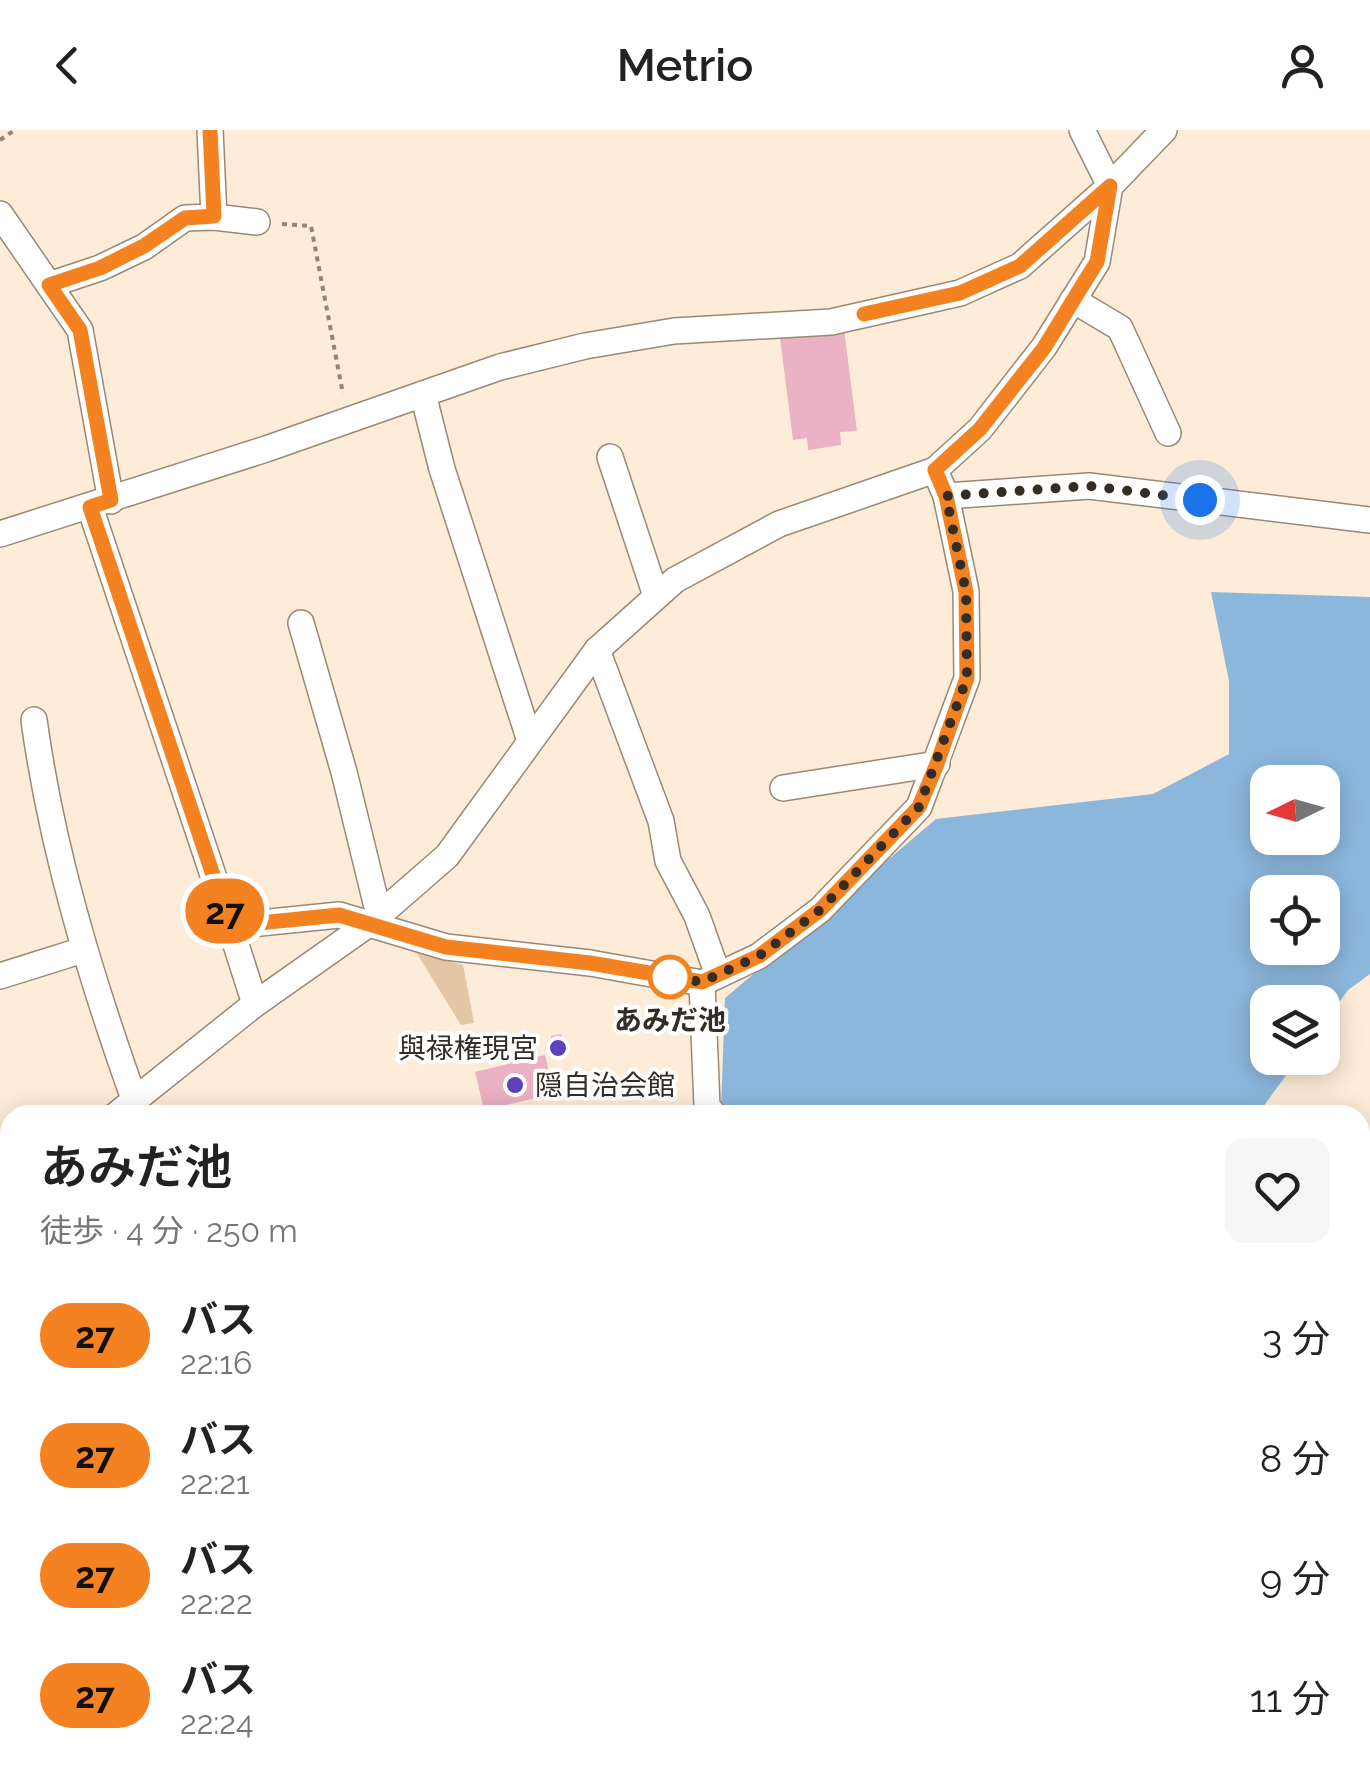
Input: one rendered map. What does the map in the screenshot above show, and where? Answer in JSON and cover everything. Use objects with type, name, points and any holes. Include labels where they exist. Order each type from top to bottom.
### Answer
[{"type":"street","points":[[210,130],[214,216]]},
{"type":"street","points":[[128,1105],[255,1004],[375,919],[447,856],[597,650],[674,580],[779,524],[935,470],[980,429],[1044,348],[1097,262],[1110,186],[1082,130]]},
{"type":"street","points":[[0,534],[100,504],[500,367],[585,346],[674,331],[831,322],[960,293],[1020,266],[1110,186],[1164,130]]},
{"type":"street","points":[[0,214],[80,330],[100,504],[255,1004]]},
{"type":"street","points":[[49,285],[100,268],[144,246],[185,218],[214,216],[257,222]]},
{"type":"street","points":[[1073,300],[1120,328],[1168,433]]},
{"type":"street","points":[[422,394],[442,469],[530,741]]},
{"type":"street","points":[[610,457],[656,596]]},
{"type":"street","points":[[230,926],[339,915],[375,919],[446,947],[710,979],[759,956],[820,910],[919,807],[937,764],[967,678],[966,592],[946,496],[935,470]]},
{"type":"street","points":[[946,496],[1089,486],[1370,520]]},
{"type":"street","points":[[302,623],[344,772],[375,919]]},
{"type":"street","points":[[597,650],[661,821],[668,861],[697,916],[710,979],[707,1105]]},
{"type":"street","points":[[34,720],[66,885],[124,1105]]},
{"type":"street","points":[[783,788],[937,764]]},
{"type":"street","points":[[0,976],[83,950]]},
{"type":"path","points":[[0,140],[15,130]]},
{"type":"path","points":[[257,222],[311,226],[348,420]]},
{"type":"shaded area","points":[[416,952],[463,965],[474,1023],[461,1025]]},
{"type":"water","points":[[1211,592],[1370,597],[1370,974],[1340,1001],[1340,985],[1250,985],[1250,1075],[1286,1075],[1264,1105],[721,1105],[725,998],[936,819],[1153,794],[1229,754],[1229,681]]},
{"type":"building","points":[[844,329],[857,431],[840,432],[841,445],[808,450],[807,438],[793,440],[780,338]]},
{"type":"building","name":"與禄権現宮","points":[[561,1034],[568,1055],[550,1058],[547,1042],[551,1036]]},
{"type":"building","name":"隠自治会館","points":[[545,1055],[554,1094],[506,1105],[483,1105],[475,1072]]},
{"type":"bus line","name":"27","points":[[210,130],[214,216],[185,218],[144,246],[100,268],[49,285],[80,330],[111,500],[90,507],[230,926],[339,915],[446,947],[590,963],[702,982],[759,956],[820,910],[919,807],[967,678],[966,592],[946,496],[935,470],[980,429],[1044,348],[1097,262],[1110,186],[1020,266],[960,293],[864,314]]},
{"type":"place","name":"あみだ池","points":[[670,977]]},
{"type":"place","name":"與禄権現宮","points":[[558,1048]]},
{"type":"place","name":"隠自治会館","points":[[515,1085]]},
{"type":"route","points":[[670,977],[665,976],[702,982],[759,956],[820,910],[919,807],[967,678],[966,592],[946,496],[1089,486],[1200,500]]}]
